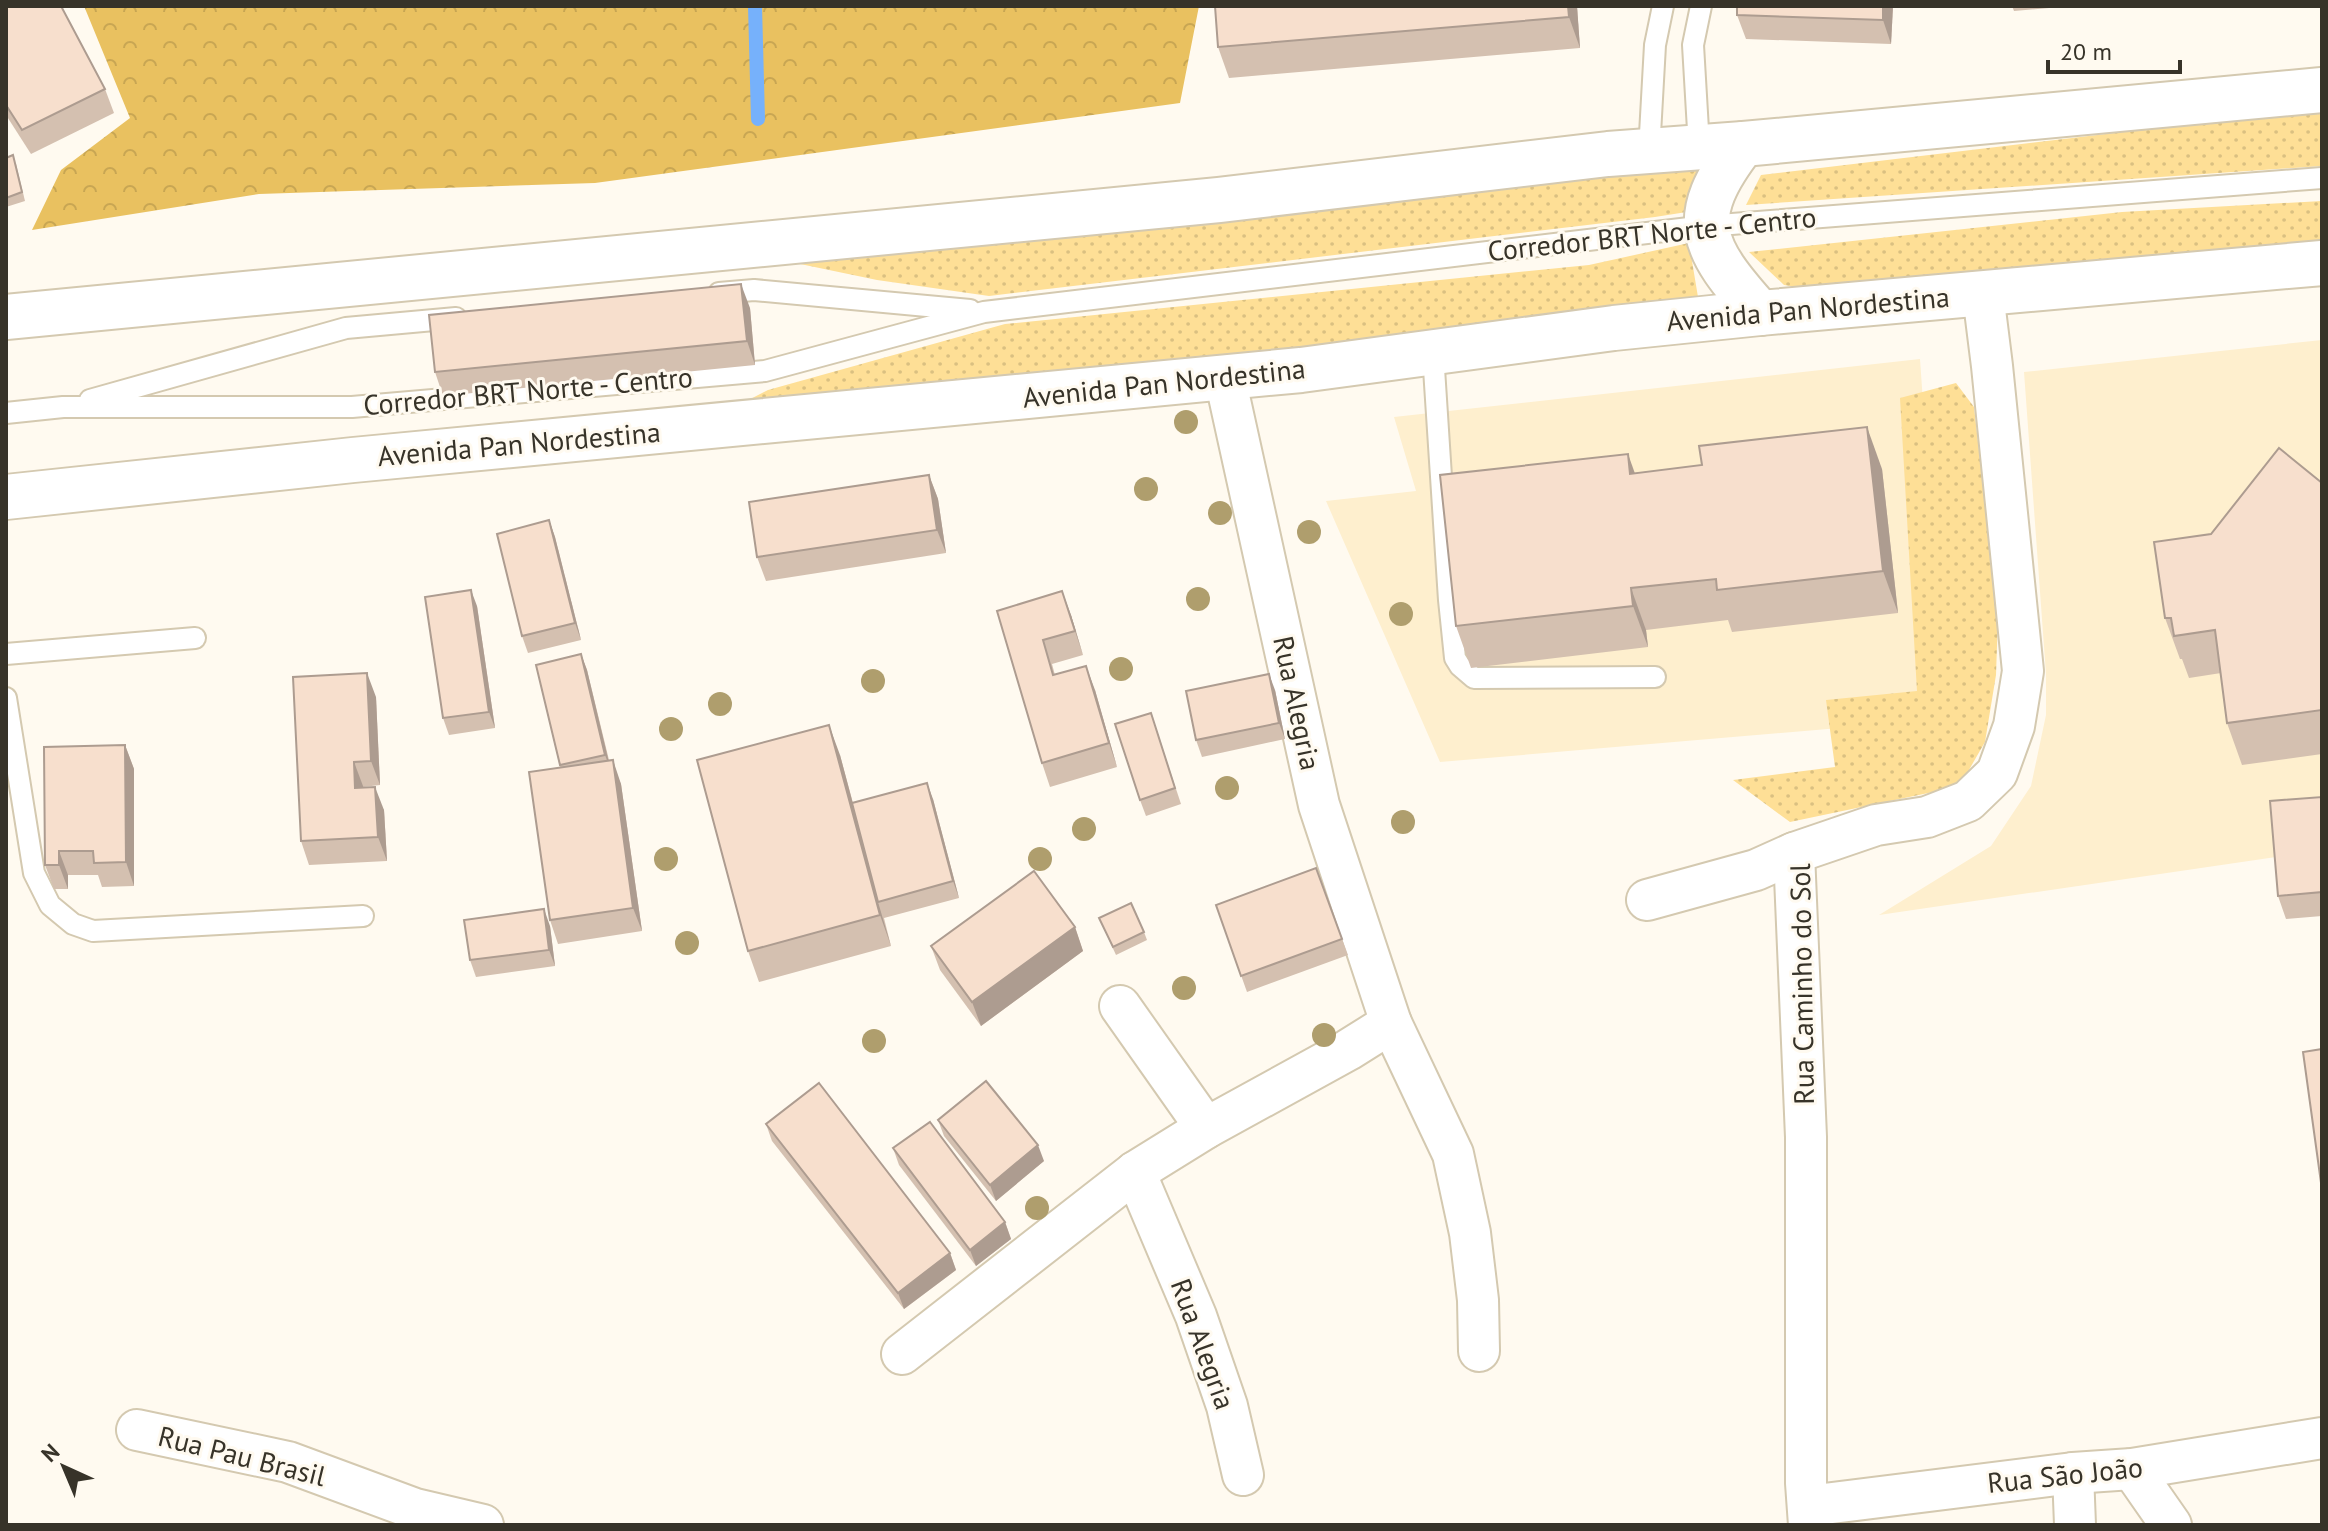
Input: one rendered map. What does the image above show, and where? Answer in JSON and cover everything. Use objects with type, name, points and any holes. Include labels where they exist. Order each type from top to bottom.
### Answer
[{"type":"highway","points":[[6,317],[1203,202],[1608,154],[2322,90]]},
{"type":"highway","points":[[1743,144],[1722,172],[1711,194],[1706,226],[1714,254],[1730,279],[1760,313]]},
{"type":"highway","name":"Avenida Pan Nordestina","points":[[6,497],[353,460],[1225,378],[1614,328],[1760,313],[2322,263]]},
{"type":"street","name":"Rua Caminho do Sol","points":[[1808,1505],[1806,1137],[1794,853],[1876,825],[1927,817],[1968,801],[1997,773],[2014,726],[2023,671],[1983,294]]},
{"type":"street","name":"Rua Alegria","points":[[1225,378],[1319,805],[1391,1023],[1453,1154],[1470,1233],[1478,1300],[1479,1351]]},
{"type":"street","points":[[1647,900],[1756,870],[1794,853]]},
{"type":"street","points":[[1120,1006],[1206,1128]]},
{"type":"street","points":[[902,1354],[1135,1172],[1391,1023]]},
{"type":"street","name":"Rua Alegria","points":[[1135,1172],[1196,1316],[1227,1406],[1243,1475]]},
{"type":"street","name":"Rua Pau Brasil","points":[[137,1430],[288,1462],[412,1517],[483,1525]]},
{"type":"street","name":"Rua São João","points":[[1808,1505],[2073,1473],[2132,1469],[2322,1438]]},
{"type":"street","points":[[2132,1469],[2171,1525]]},
{"type":"street","points":[[2073,1473],[2075,1525]]},
{"type":"lane","points":[[1649,152],[1655,45],[1663,6]]},
{"type":"lane","points":[[1699,147],[1693,45],[1701,6]]},
{"type":"lane","name":"Corredor BRT Norte - Centro","points":[[6,413],[63,407],[352,407],[765,371],[984,312],[1706,226],[2322,178]]},
{"type":"lane","name":"Corredor BRT Norte - Centro","points":[[707,294],[754,290],[984,312]]},
{"type":"lane","name":"Corredor BRT Norte - Centro","points":[[63,407],[346,328],[470,316]]},
{"type":"lane","points":[[1433,353],[1449,600],[1455,658],[1460,666],[1474,678],[1655,677]]},
{"type":"lane","points":[[6,654],[195,638]]},
{"type":"lane","points":[[6,698],[34,873],[50,905],[73,924],[93,931],[363,916]]},
{"type":"shaded area","points":[[2322,112],[2322,166],[1746,205],[1761,175],[2198,123]]},
{"type":"shaded area","points":[[1709,162],[1693,211],[989,296],[877,280],[781,260]]},
{"type":"shaded area","points":[[2322,201],[2322,246],[1819,291],[1784,285],[1749,252],[2122,212]]},
{"type":"shaded area","points":[[1689,243],[1700,309],[729,410],[768,390],[1005,324],[1589,265]]},
{"type":"shaded area","points":[[2322,340],[2322,826],[2290,855],[1879,915],[1991,846],[2031,786],[2046,715],[2046,674],[2024,372]]},
{"type":"shaded area","points":[[1920,359],[1945,719],[1440,762],[1326,501],[1416,491],[1394,417]]},
{"type":"shaded area","points":[[1956,383],[1974,407],[1998,617],[1996,675],[1985,742],[1962,782],[1933,792],[1790,822],[1733,780],[1835,767],[1826,700],[1917,691],[1900,398]]},
{"type":"green space","points":[[84,6],[1199,6],[1180,103],[595,183],[259,194],[32,230],[61,170],[130,118]]},
{"type":"building","points":[[6,6],[61,6],[105,89],[22,130],[6,105]]},
{"type":"building","points":[[1215,6],[1568,6],[1569,17],[1218,47]]},
{"type":"building","points":[[1737,6],[1883,6],[1883,20],[1737,15]]},
{"type":"building","points":[[13,155],[22,192],[6,198],[6,158]]},
{"type":"building","points":[[741,284],[747,341],[435,372],[429,315]]},
{"type":"building","points":[[1867,427],[1883,571],[1717,590],[1716,579],[1631,588],[1633,606],[1456,626],[1440,475],[1628,454],[1630,474],[1702,465],[1699,446]]},
{"type":"building","points":[[2279,448],[2322,483],[2322,710],[2227,723],[2215,630],[2174,636],[2171,618],[2165,618],[2154,542],[2211,534]]},
{"type":"building","points":[[929,475],[937,530],[757,557],[749,502]]},
{"type":"building","points":[[549,520],[575,623],[522,636],[497,534]]},
{"type":"building","points":[[471,590],[489,712],[443,718],[425,597]]},
{"type":"building","points":[[1062,591],[1075,631],[1043,640],[1053,675],[1086,666],[1109,743],[1042,763],[997,611]]},
{"type":"building","points":[[581,654],[605,755],[560,765],[536,665]]},
{"type":"building","points":[[367,673],[371,761],[354,762],[355,788],[375,787],[378,837],[301,841],[293,677]]},
{"type":"building","points":[[1269,674],[1279,723],[1196,740],[1186,691]]},
{"type":"building","points":[[1151,713],[1175,788],[1140,800],[1115,724]]},
{"type":"building","points":[[829,725],[880,915],[748,951],[697,760]]},
{"type":"building","points":[[125,745],[126,862],[94,863],[93,851],[59,851],[59,865],[45,865],[44,747]]},
{"type":"building","points":[[613,760],[633,908],[550,920],[529,772]]},
{"type":"building","points":[[927,783],[953,881],[878,902],[852,803]]},
{"type":"building","points":[[2322,797],[2322,892],[2278,896],[2270,801]]},
{"type":"building","points":[[1316,868],[1342,939],[1241,976],[1216,905]]},
{"type":"building","points":[[1034,871],[1075,927],[972,1002],[931,946]]},
{"type":"building","points":[[1131,903],[1144,932],[1113,947],[1099,918]]},
{"type":"building","points":[[544,909],[549,950],[470,960],[464,920]]},
{"type":"building","points":[[2322,1049],[2322,1190],[2303,1052]]},
{"type":"building","points":[[986,1081],[1038,1145],[990,1185],[938,1120]]},
{"type":"building","points":[[819,1083],[950,1253],[898,1293],[766,1124]]},
{"type":"building","points":[[930,1122],[1005,1222],[970,1250],[893,1148]]},
{"type":"waterway","points":[[755,6],[758,119]]}]
